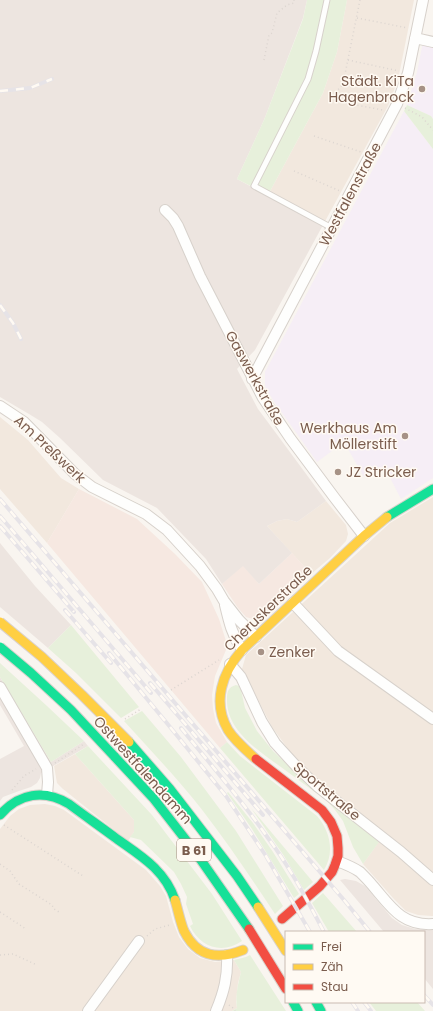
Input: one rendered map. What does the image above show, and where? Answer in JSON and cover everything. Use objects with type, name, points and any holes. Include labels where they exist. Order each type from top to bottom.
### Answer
[{"type":"main road","name":"Cheruskerstraße","points":[[282,919],[324,882],[335,868],[339,849],[338,837],[333,824],[314,803],[252,755],[239,744],[230,732],[223,718],[220,704],[220,690],[224,676],[230,664],[242,650],[364,536],[387,517],[433,489]]},
{"type":"main road","name":"Ostwestfalendamm","points":[[0,622],[42,657],[71,684],[129,742],[170,789],[237,876],[270,924],[285,949]]},
{"type":"main road","name":"Ostwestfalendamm","points":[[0,647],[71,710],[154,799],[196,852],[243,919],[285,987]]},
{"type":"main road","points":[[0,815],[14,802],[29,797],[47,795],[57,797],[69,804],[150,863],[166,881],[171,890],[186,934],[194,945],[203,952],[217,955],[227,955],[243,950]]},
{"type":"street","name":"Westfalenstraße","points":[[252,379],[397,104],[408,73],[423,0]]},
{"type":"street","points":[[416,34],[433,42]]},
{"type":"street","name":"Gaswerkstraße","points":[[165,210],[178,226],[200,276],[252,379],[267,404],[290,438],[364,536]]},
{"type":"street","name":"Am Preßwerk","points":[[0,406],[24,422],[75,474],[92,487],[146,514],[167,530],[200,566],[224,601],[239,620],[256,637]]},
{"type":"street","name":"Am Preßwerk","points":[[224,601],[229,623],[236,641],[242,650]]},
{"type":"street","points":[[293,603],[338,651],[433,719]]},
{"type":"street","name":"Sportstraße","points":[[230,664],[241,677],[262,722],[275,743],[296,766],[317,786],[401,852],[433,880]]},
{"type":"street","points":[[0,687],[47,768],[47,795]]},
{"type":"street","points":[[337,861],[360,872],[403,918],[418,924],[433,924]]},
{"type":"street","points":[[88,1011],[139,941]]},
{"type":"street","points":[[216,1011],[225,986],[227,955]]},
{"type":"lane","points":[[327,0],[316,51],[308,79],[254,186],[332,228]]},
{"type":"path","points":[[264,60],[269,35],[272,33],[276,13],[287,5],[294,3],[294,0]]},
{"type":"path","points":[[360,0],[343,84],[337,92],[335,101],[382,110],[392,114]]},
{"type":"path","points":[[357,18],[416,34]]},
{"type":"path","points":[[348,60],[408,73]]},
{"type":"path","points":[[397,104],[422,117],[433,130]]},
{"type":"path","points":[[314,136],[361,152],[369,157]]},
{"type":"path","points":[[294,171],[349,195]]},
{"type":"path","points":[[171,690],[221,659]]},
{"type":"path","points":[[9,794],[24,776],[39,767],[47,768]]},
{"type":"path","points":[[0,822],[83,876]]},
{"type":"path","points":[[0,864],[10,871],[19,884],[52,905],[54,909],[59,912]]},
{"type":"path","points":[[0,912],[26,929]]},
{"type":"path","points":[[139,941],[155,929],[182,921]]},
{"type":"path","points":[[0,955],[14,954],[37,964]]},
{"type":"shaded area","points":[[0,0],[307,0],[303,18],[264,120],[237,179],[323,225],[255,350],[237,369],[258,409],[326,501],[297,522],[287,519],[277,521],[267,526],[292,553],[259,584],[243,566],[222,584],[206,559],[157,508],[103,480],[42,422],[0,397]]},
{"type":"shaded area","points":[[347,0],[414,0],[398,80],[388,106],[323,225],[268,195],[323,93],[337,52]]},
{"type":"shaded area","name":"Städt. KiTa Hagenbrock","points":[[423,42],[433,45],[433,119],[431,116],[407,105],[417,72]]},
{"type":"shaded area","points":[[404,111],[433,149],[433,478],[401,499],[384,466],[364,477],[344,442],[317,462],[266,389],[265,372]]},
{"type":"shaded area","points":[[0,417],[28,440],[61,478],[79,489],[47,543],[0,489]]},
{"type":"shaded area","points":[[79,489],[137,519],[175,554],[202,582],[219,619],[226,641],[226,650],[215,676],[212,695],[216,723],[227,742],[220,748],[47,543]]},
{"type":"shaded area","points":[[433,497],[432,916],[418,915],[406,911],[363,864],[385,833],[315,777],[291,753],[272,727],[242,669],[246,655],[390,523]]},
{"type":"shaded area","points":[[326,501],[346,525],[348,534],[346,541],[330,558],[311,574],[267,526],[277,521],[287,519],[297,522]]},
{"type":"shaded area","points":[[0,543],[35,586],[71,625],[48,648],[0,607]]},
{"type":"shaded area","points":[[292,553],[311,574],[264,618],[256,620],[246,617],[222,584],[243,565],[259,584]]},
{"type":"shaded area","points":[[0,677],[51,762],[84,741],[88,746],[41,773],[37,783],[31,787],[3,797],[0,801],[0,759],[24,746],[0,705]]},
{"type":"shaded area","points":[[75,754],[134,820],[134,832],[128,841],[57,783],[54,766]]},
{"type":"shaded area","points":[[45,804],[64,810],[146,870],[160,886],[166,896],[179,937],[188,949],[200,958],[215,962],[234,960],[241,972],[238,983],[236,1002],[237,1008],[232,1011],[0,1011],[0,829],[10,816],[19,809],[30,805]]},
{"type":"shaded area","points":[[345,879],[356,881],[365,886],[392,918],[402,925],[415,929],[433,930],[433,989],[425,979],[425,931],[383,931],[340,880]]},
{"type":"green space","points":[[307,0],[347,0],[337,52],[323,93],[268,195],[237,179],[264,120],[303,19]]},
{"type":"green space","points":[[407,105],[431,116],[433,119],[433,149],[404,111]]},
{"type":"green space","points":[[71,625],[139,707],[121,718],[76,673],[48,648]]},
{"type":"green space","points":[[0,663],[84,741],[51,762],[0,677]]},
{"type":"green space","points":[[236,685],[239,686],[241,690],[245,708],[257,731],[273,751],[310,786],[379,842],[363,864],[353,847],[343,821],[327,801],[256,749],[232,722],[228,711],[227,694],[231,687]]},
{"type":"green space","points":[[142,711],[181,757],[236,831],[283,906],[275,914],[240,862],[194,799],[124,721]]},
{"type":"green space","points":[[227,742],[240,756],[317,816],[325,828],[330,842],[329,856],[324,870],[220,748]]},
{"type":"green space","points":[[88,746],[152,815],[212,894],[242,941],[227,948],[212,947],[206,944],[194,933],[190,926],[193,924],[186,904],[187,897],[174,872],[141,840],[130,837],[134,832],[134,820],[75,754]]},
{"type":"green space","points":[[228,792],[253,823],[273,852],[299,894],[294,898],[252,829],[227,793]]},
{"type":"green space","points":[[251,808],[313,882],[304,890],[284,856]]},
{"type":"green space","points":[[323,893],[356,931],[328,931],[312,903]]},
{"type":"green space","points":[[250,955],[286,1011],[232,1011],[237,1008],[237,994],[241,972],[234,960]]},
{"type":"green space","points":[[370,1003],[418,1003],[425,1011],[376,1011]]},
{"type":"railway","points":[[0,91],[30,88],[52,79]]},
{"type":"railway","points":[[0,305],[13,323],[21,339]]},
{"type":"railway","points":[[0,499],[369,931]]},
{"type":"railway","points":[[0,516],[151,693]]},
{"type":"railway","points":[[0,526],[74,612]]},
{"type":"railway","points":[[65,610],[111,663]]},
{"type":"railway","points":[[109,653],[226,796],[266,856],[309,931]]},
{"type":"railway","points":[[150,683],[263,815]]},
{"type":"railway","points":[[181,728],[258,824],[284,860],[323,931]]},
{"type":"railway","points":[[425,996],[433,1005]]},
{"type":"railway","points":[[353,1003],[358,1011]]},
{"type":"railway","points":[[365,1003],[371,1011]]},
{"type":"traffic: fast","points":[[387,517],[433,489]]},
{"type":"traffic: fast","points":[[0,647],[71,710],[114,756]]},
{"type":"traffic: fast","points":[[129,742],[170,789],[237,876],[258,907]]},
{"type":"traffic: fast","points":[[114,756],[154,799],[196,853],[249,929]]},
{"type":"traffic: fast","points":[[0,815],[15,802],[24,798],[41,795],[60,799],[135,851],[159,872],[171,889],[175,900]]},
{"type":"traffic: fast","points":[[294,1003],[298,1011]]},
{"type":"traffic: fast","points":[[317,1003],[321,1011]]},
{"type":"traffic: slow","points":[[256,759],[234,738],[223,719],[220,698],[229,668],[242,650],[364,536],[387,517]]},
{"type":"traffic: slow","points":[[0,622],[42,657],[129,742]]},
{"type":"traffic: slow","points":[[175,900],[184,931],[189,940],[195,946],[209,954],[217,955],[225,955],[243,950]]},
{"type":"traffic: slow","points":[[258,907],[285,949]]},
{"type":"traffic: jam","points":[[256,759],[322,810],[331,822],[337,836],[338,856],[332,872],[320,886],[282,919]]},
{"type":"traffic: jam","points":[[249,929],[285,987]]},
{"type":"place","name":"Städt. KiTa Hagenbrock","points":[[422,89]]},
{"type":"place","name":"Werkhaus Am Möllerstift","points":[[405,436]]},
{"type":"place","name":"JZ Stricker","points":[[338,472]]},
{"type":"place","name":"Zenker","points":[[261,652]]}]
